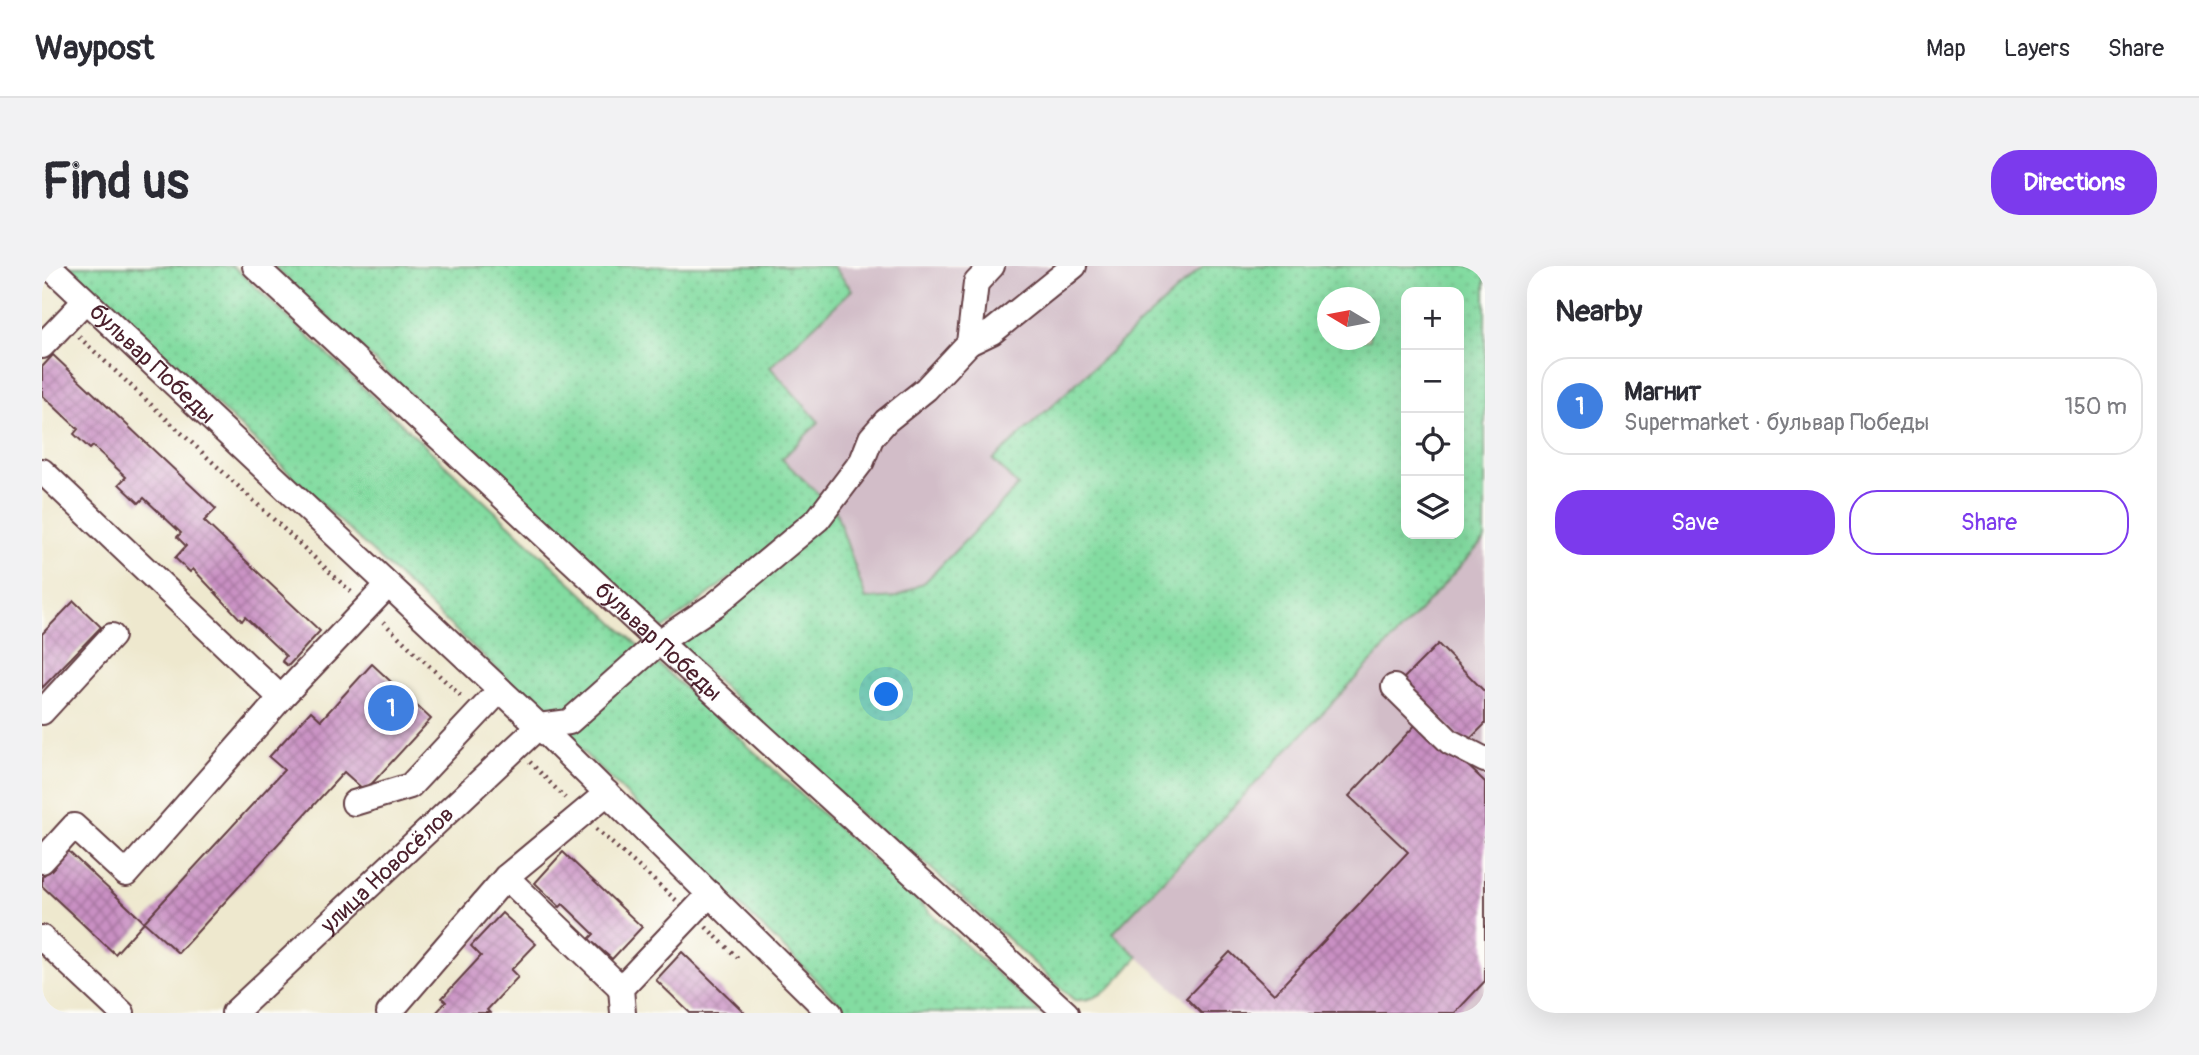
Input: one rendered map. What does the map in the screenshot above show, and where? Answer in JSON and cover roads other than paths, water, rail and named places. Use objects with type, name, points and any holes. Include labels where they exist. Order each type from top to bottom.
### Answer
[{"type":"street","name":"бульвар Победы","points":[[49,266],[539,726],[830,1013]]},
{"type":"street","name":"бульвар Победы","points":[[255,266],[659,642],[1065,1013]]},
{"type":"street","points":[[970,343],[976,283],[992,266]]},
{"type":"street","points":[[539,726],[569,722],[659,642],[716,604],[818,519],[862,461],[871,438],[886,421],[926,389],[970,343],[992,332],[1074,266]]},
{"type":"street","points":[[42,346],[85,301]]},
{"type":"street","points":[[42,471],[281,698]]},
{"type":"street","points":[[42,861],[74,826],[126,874],[281,698],[388,585]]},
{"type":"street","points":[[42,712],[113,636]]},
{"type":"street","points":[[1394,687],[1450,742],[1485,760]]},
{"type":"street","points":[[354,803],[410,786],[500,690]]},
{"type":"street","name":"улица Новосёлов","points":[[234,1013],[539,726]]},
{"type":"street","points":[[389,1013],[506,877],[607,793]]},
{"type":"street","points":[[506,877],[621,988],[623,1013]]},
{"type":"street","points":[[621,988],[710,894]]},
{"type":"street","points":[[42,939],[122,1013]]},
{"type":"place","name":"Магнит","points":[[391,708]]}]
